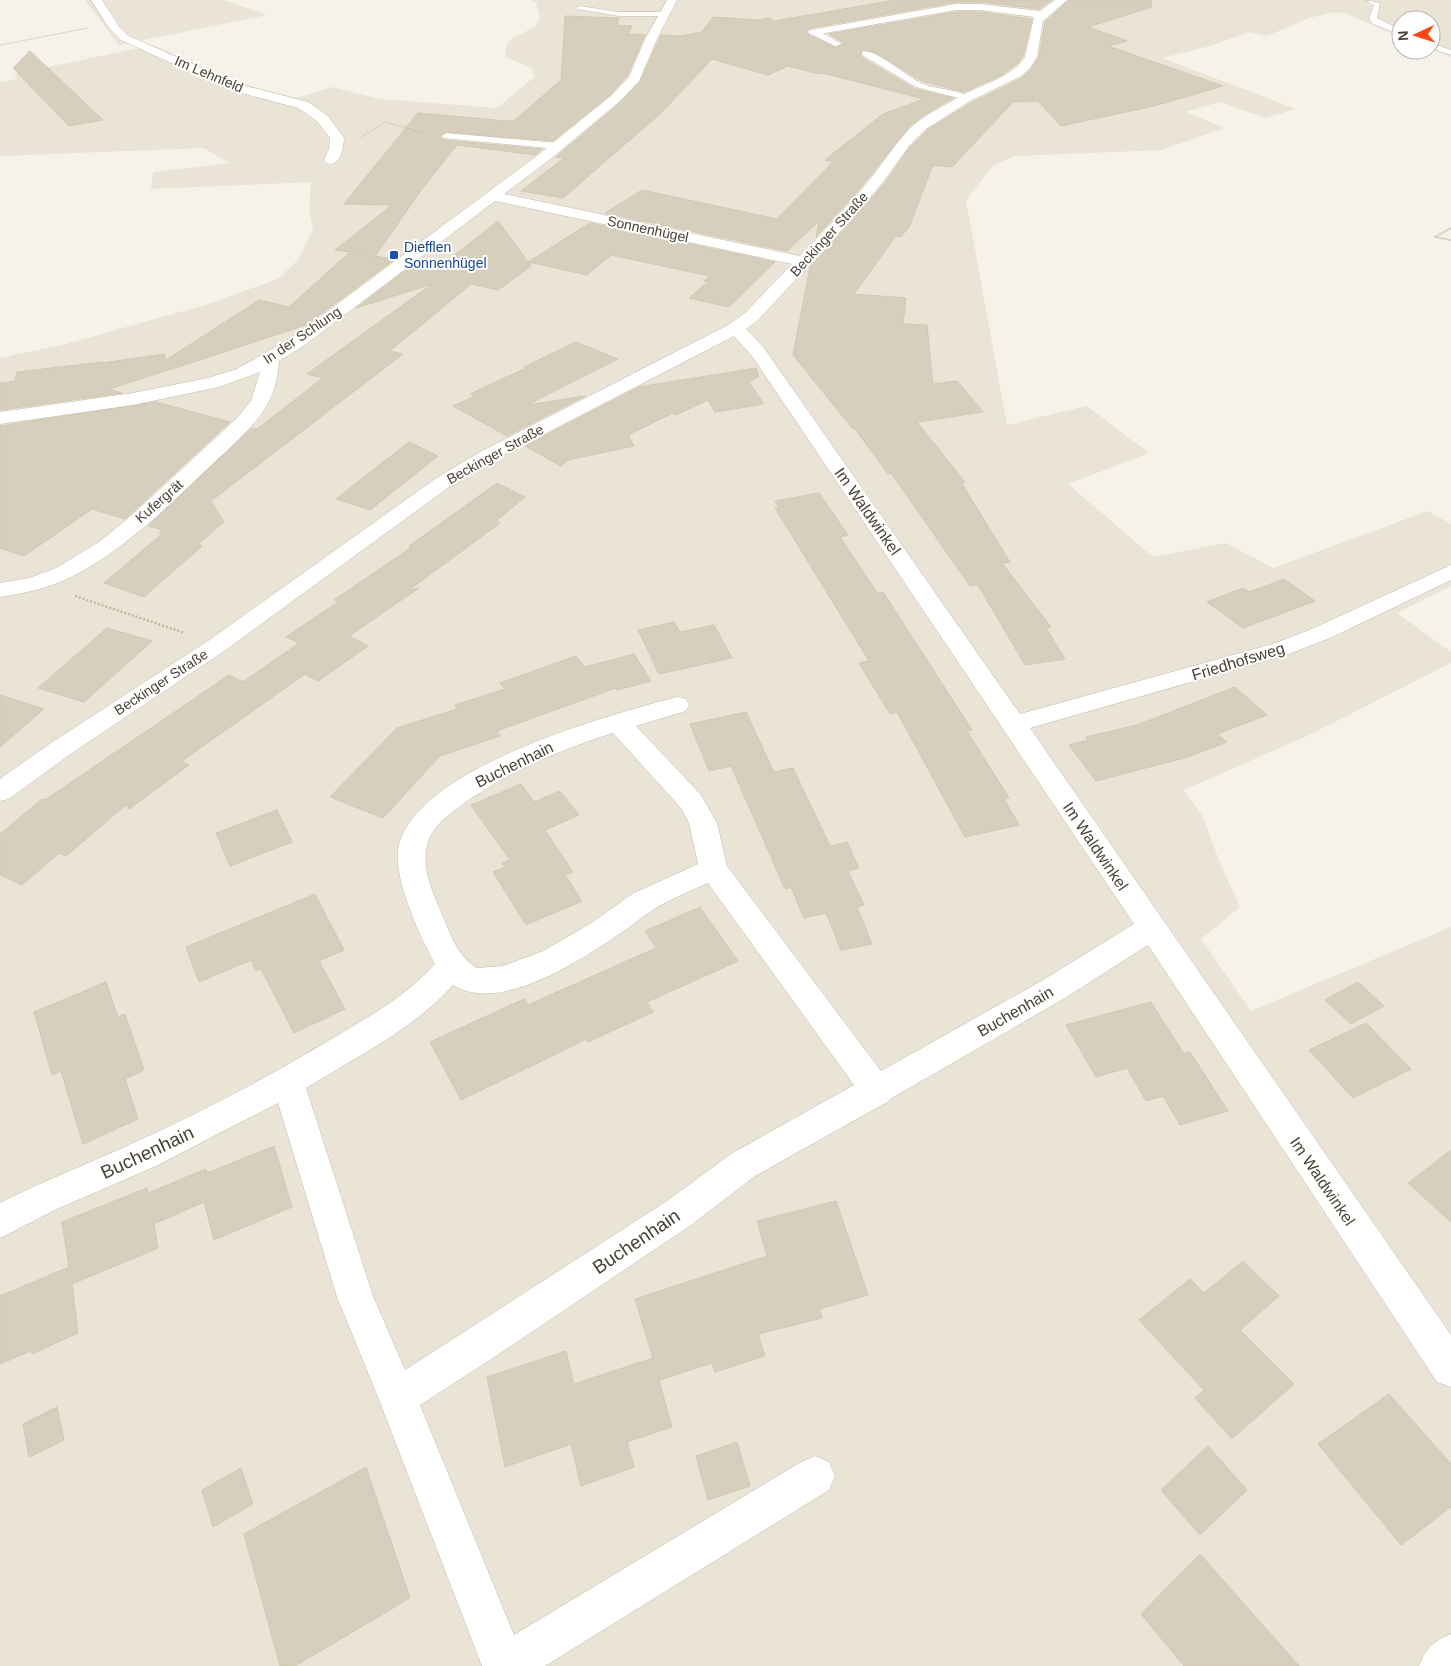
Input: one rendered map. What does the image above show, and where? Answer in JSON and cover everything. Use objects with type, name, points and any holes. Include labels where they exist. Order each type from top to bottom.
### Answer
[{"type":"street","name":"Im Lehnfeld","points":[[96,0],[116,32],[133,43],[154,50],[234,87],[289,100],[313,110],[322,118],[337,138],[334,154]]},
{"type":"street","name":"In der Schlung","points":[[0,418],[171,392],[212,383],[243,373],[270,359],[322,324],[592,119],[635,78],[672,0]]},
{"type":"street","points":[[814,32],[956,7],[988,8],[1042,15],[1062,0]]},
{"type":"street","name":"Beckinger Straße","points":[[0,792],[60,749],[219,644],[442,483],[489,455],[736,328],[768,301],[804,262],[867,192],[904,142],[928,120],[966,98],[1017,73],[1026,65],[1031,57],[1038,20],[1042,15]]},
{"type":"street","name":"Sonnenhügel","points":[[491,196],[804,262]]},
{"type":"street","name":"Im Waldwinkel","points":[[736,328],[758,352],[1015,724],[1151,928],[1451,1368]]},
{"type":"street","name":"Kufergrät","points":[[0,590],[37,583],[72,569],[109,543],[154,507],[237,430],[258,405],[264,391],[270,359]]},
{"type":"street","name":"Friedhofsweg","points":[[1015,724],[1281,649],[1322,633],[1451,572]]},
{"type":"street","name":"Buchenhain","points":[[676,705],[618,722],[552,745],[484,776],[431,815],[416,837],[412,860],[417,886],[444,955],[452,966],[467,979],[483,982],[505,979],[556,959],[617,921],[642,902],[684,881],[714,870]]},
{"type":"street","points":[[618,722],[691,802],[702,823],[714,870],[877,1091]]},
{"type":"street","name":"Buchenhain","points":[[397,1397],[483,1343],[679,1213],[743,1165],[877,1091],[1054,989],[1151,928]]},
{"type":"street","name":"Buchenhain","points":[[1,1215],[144,1155],[288,1082],[402,1012],[429,992],[452,966]]},
{"type":"street","points":[[288,1082],[354,1297],[397,1397],[504,1666],[815,1476]]},
{"type":"street","points":[[1441,1666],[1451,1656]]},
{"type":"lane","points":[[1368,0],[1378,4],[1373,18],[1376,22],[1391,28]]},
{"type":"lane","points":[[579,8],[619,14],[664,14]]},
{"type":"lane","points":[[814,32],[838,44]]},
{"type":"lane","points":[[865,53],[919,85],[966,98]]},
{"type":"lane","points":[[446,136],[558,146]]},
{"type":"path","points":[[0,45],[111,24]]},
{"type":"path","points":[[334,154],[386,122],[446,136]]},
{"type":"path","points":[[1451,228],[1435,237],[1451,240]]},
{"type":"path","points":[[37,583],[219,644]]},
{"type":"shaded area","points":[[85,0],[223,0],[267,15],[119,45]]},
{"type":"shaded area","points":[[531,0],[1451,0],[1451,57],[1441,53],[1441,10],[1391,10],[1391,33],[1344,13],[1334,12],[1309,18],[1267,36],[1249,32],[1210,46],[1162,58],[1296,109],[1265,118],[1220,102],[1185,112],[1225,128],[1161,150],[1014,156],[993,166],[966,200],[1007,425],[1087,406],[1149,453],[1068,484],[1153,557],[1226,543],[1273,568],[1428,511],[1451,524],[1451,586],[1397,613],[1451,652],[1451,663],[1307,736],[1184,790],[1203,817],[1220,863],[1240,907],[1201,939],[1251,1011],[1451,927],[1451,1666],[0,1666],[0,358],[66,344],[205,305],[278,279],[298,260],[313,229],[309,211],[311,182],[151,189],[153,172],[229,163],[204,148],[0,156],[0,82],[17,79],[15,74],[153,45],[236,82],[298,98],[331,87],[381,99],[497,108],[534,77],[532,68],[505,57],[508,41],[534,27],[540,20],[536,3]]},
{"type":"building","points":[[896,0],[1052,0],[1039,9],[981,2],[956,2],[810,28],[807,31],[809,35],[836,48],[844,43],[829,34],[956,12],[981,12],[1032,19],[1023,56],[1018,63],[1002,75],[964,92],[922,81],[876,53],[861,50],[861,57],[915,89],[953,98],[924,115],[908,128],[862,186],[816,237],[819,221],[787,251],[605,213],[642,190],[777,219],[833,162],[825,160],[883,114],[924,99],[788,66],[768,75],[712,59],[661,113],[563,198],[521,191],[564,158],[556,157],[621,102],[640,82],[661,35],[682,36],[702,32],[713,17],[759,20],[769,18],[774,21]]},
{"type":"building","points":[[1069,0],[1151,0],[1152,7],[1088,27],[1127,41],[1108,46],[1223,86],[1154,106],[1061,126],[1038,101],[1013,102],[952,167],[933,165],[909,227],[901,237],[896,236],[854,294],[906,298],[903,324],[927,325],[933,384],[957,381],[983,412],[917,422],[965,482],[962,484],[1010,562],[1002,563],[1051,627],[1046,628],[1065,659],[1025,665],[978,585],[970,586],[891,473],[888,474],[855,429],[853,429],[793,355],[810,267],[885,183],[910,147],[927,130],[971,103],[1022,78],[1031,69],[1039,57],[1045,22]]},
{"type":"building","points":[[565,16],[619,18],[617,25],[632,26],[628,34],[645,35],[627,76],[611,94],[553,141],[445,132],[440,136],[443,140],[542,149],[535,155],[457,145],[422,189],[376,255],[335,250],[392,205],[344,204],[418,113],[514,121],[561,80]]},
{"type":"building","points":[[30,51],[103,120],[69,126],[13,68]]},
{"type":"building","points":[[498,221],[528,262],[590,223],[775,262],[729,307],[689,298],[708,282],[704,281],[710,276],[611,255],[587,275],[529,262],[531,266],[498,290],[471,284],[390,351],[403,354],[211,501],[224,522],[198,544],[202,546],[144,597],[104,583],[162,534],[159,533],[163,530],[148,526],[252,428],[257,429],[323,378],[307,374],[432,284],[356,308],[418,261],[443,264]]},
{"type":"building","points":[[349,253],[395,259],[306,325],[169,370],[167,366],[168,370],[109,389],[122,393],[0,410],[0,383],[15,381],[17,372],[103,363],[164,354],[166,360],[259,300],[289,307]]},
{"type":"building","points":[[576,342],[618,359],[527,405],[585,396],[507,436],[453,406],[475,396],[470,394]]},
{"type":"building","points":[[756,368],[759,377],[749,382],[764,404],[715,412],[708,400],[676,415],[673,413],[628,435],[634,446],[568,460],[561,466],[525,446],[639,387]]},
{"type":"building","points":[[156,402],[230,422],[125,519],[92,509],[24,556],[0,548],[0,426]]},
{"type":"building","points":[[409,442],[438,456],[370,510],[336,499]]},
{"type":"building","points":[[497,483],[525,497],[496,521],[500,523],[409,590],[419,588],[349,636],[368,646],[318,681],[305,674],[182,761],[189,765],[129,809],[127,804],[66,856],[59,853],[22,885],[0,875],[0,834],[42,799],[45,800],[229,675],[243,682],[299,643],[286,637],[338,602],[334,600],[412,547],[409,546]]},
{"type":"building","points":[[819,493],[848,535],[840,537],[878,594],[883,592],[972,730],[967,731],[1009,798],[1004,799],[1019,825],[965,837],[897,712],[890,714],[859,663],[869,661],[775,508],[779,508],[775,501]]},
{"type":"building","points":[[1284,579],[1315,601],[1243,628],[1207,602],[1243,588],[1249,592]]},
{"type":"building","points":[[674,622],[680,632],[714,625],[732,658],[659,674],[638,630]]},
{"type":"building","points":[[107,628],[152,641],[84,702],[38,688]]},
{"type":"building","points":[[634,654],[651,681],[617,690],[616,688],[497,731],[500,736],[440,756],[383,818],[330,797],[397,728],[457,709],[455,705],[505,689],[500,683],[576,656],[585,667]]},
{"type":"building","points":[[1235,687],[1267,715],[1217,734],[1227,742],[1188,757],[1096,781],[1069,745],[1088,740],[1086,737],[1137,725]]},
{"type":"building","points":[[0,695],[44,709],[0,747]]},
{"type":"building","points":[[746,712],[774,772],[793,768],[830,846],[847,842],[859,868],[848,871],[864,905],[857,907],[872,944],[841,950],[826,913],[804,918],[791,887],[785,889],[731,766],[709,771],[690,724]]},
{"type":"building","points":[[521,784],[534,802],[560,791],[579,815],[545,830],[573,872],[565,875],[582,901],[526,925],[493,872],[505,867],[502,863],[510,860],[471,805]]},
{"type":"building","points":[[277,810],[292,842],[230,866],[216,833]]},
{"type":"building","points":[[315,894],[344,950],[319,961],[345,1009],[294,1033],[261,969],[256,971],[251,960],[199,982],[186,947]]},
{"type":"building","points":[[700,907],[738,961],[647,1002],[653,1012],[588,1042],[587,1039],[461,1100],[430,1042],[524,999],[528,1005],[656,948],[645,931]]},
{"type":"building","points":[[106,982],[118,1017],[125,1014],[144,1070],[125,1079],[138,1119],[83,1144],[61,1071],[52,1075],[34,1012]]},
{"type":"building","points":[[1358,982],[1384,1006],[1351,1024],[1325,1000]]},
{"type":"building","points":[[1151,1002],[1184,1054],[1190,1052],[1228,1111],[1180,1125],[1163,1096],[1146,1101],[1127,1068],[1096,1077],[1066,1025]]},
{"type":"building","points":[[1366,1023],[1411,1069],[1353,1098],[1309,1050]]},
{"type":"building","points":[[274,1146],[292,1207],[214,1240],[204,1202],[154,1224],[158,1248],[72,1284],[78,1333],[32,1354],[31,1351],[0,1364],[0,1296],[69,1267],[62,1222],[147,1188],[148,1193],[206,1169],[207,1173]]},
{"type":"building","points":[[1451,1150],[1451,1222],[1408,1183]]},
{"type":"building","points":[[836,1201],[868,1295],[819,1309],[822,1318],[758,1334],[765,1356],[715,1372],[712,1363],[660,1380],[658,1377],[672,1427],[627,1442],[634,1467],[581,1486],[571,1444],[505,1467],[487,1377],[566,1351],[574,1384],[653,1358],[635,1299],[767,1256],[757,1221]]},
{"type":"building","points":[[1243,1261],[1279,1296],[1240,1330],[1294,1384],[1232,1439],[1195,1398],[1204,1390],[1139,1320],[1190,1279],[1204,1293]]},
{"type":"building","points":[[1389,1394],[1451,1464],[1451,1507],[1401,1545],[1318,1444]]},
{"type":"building","points":[[57,1407],[64,1440],[29,1457],[23,1424]]},
{"type":"building","points":[[737,1442],[750,1486],[708,1500],[696,1456]]},
{"type":"building","points":[[1208,1446],[1247,1490],[1200,1535],[1161,1490]]},
{"type":"building","points":[[366,1467],[410,1598],[295,1666],[280,1666],[244,1534]]},
{"type":"building","points":[[241,1468],[253,1504],[213,1527],[202,1490]]},
{"type":"building","points":[[1200,1554],[1299,1666],[1184,1666],[1141,1614]]},
{"type":"place","name":"Diefflen Sonnenhügel","points":[[394,255]]}]
